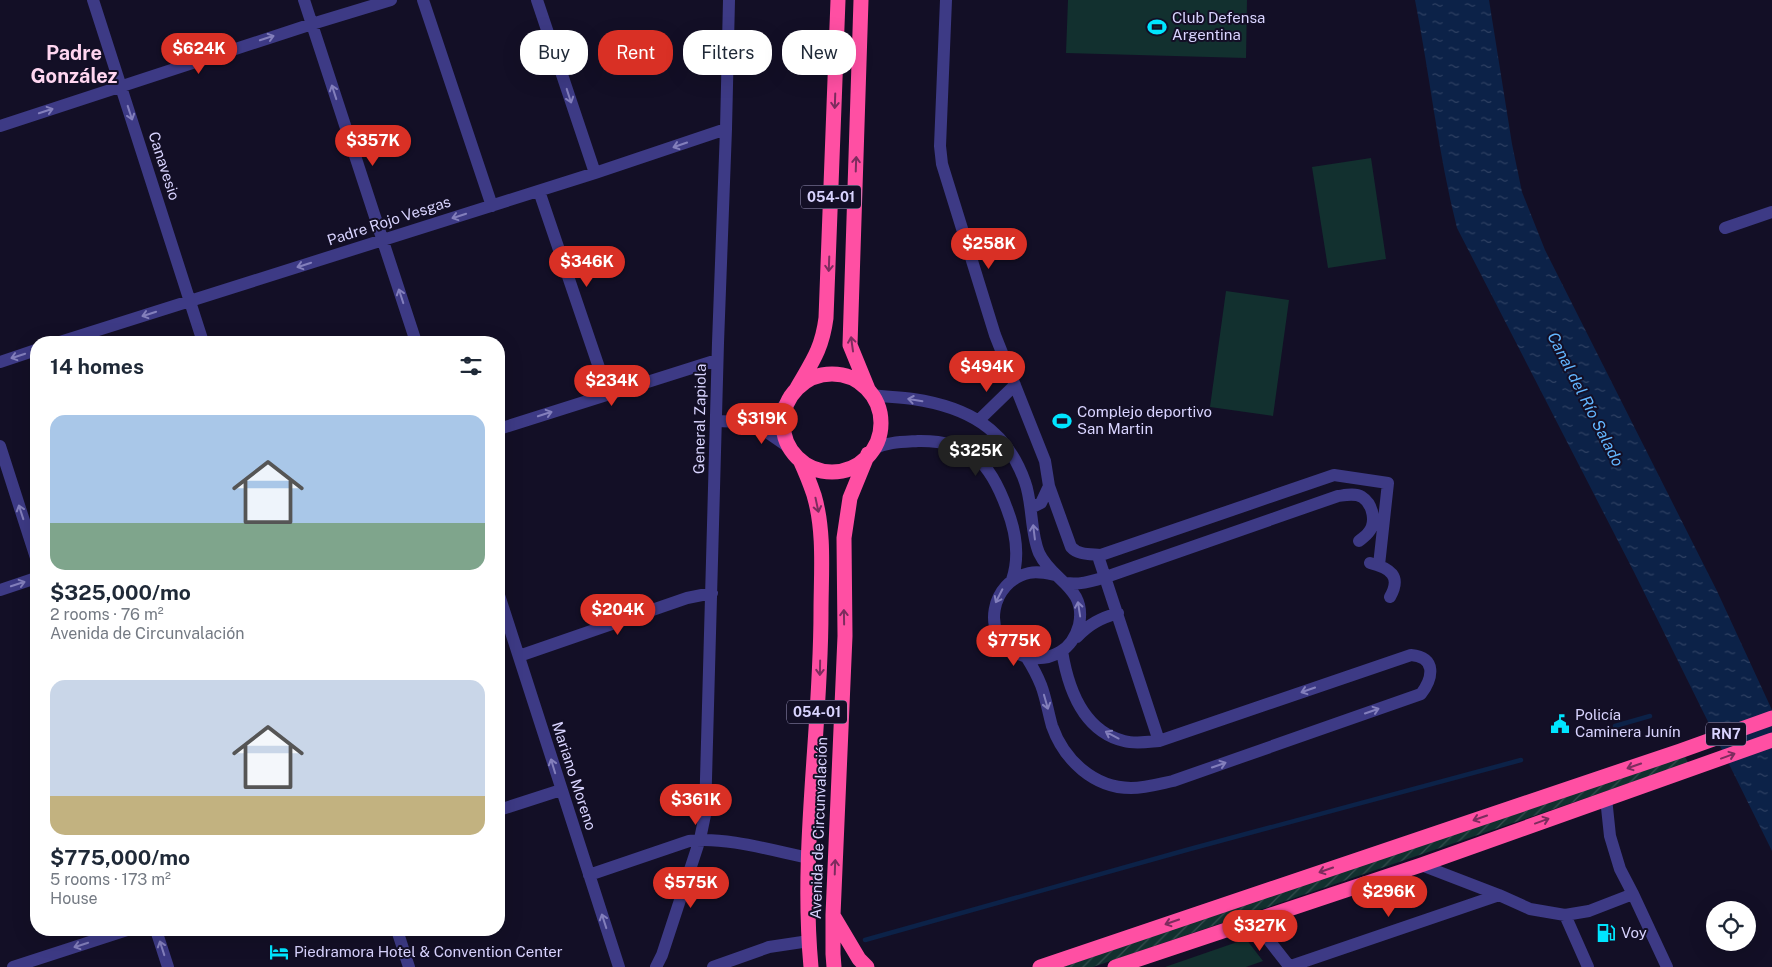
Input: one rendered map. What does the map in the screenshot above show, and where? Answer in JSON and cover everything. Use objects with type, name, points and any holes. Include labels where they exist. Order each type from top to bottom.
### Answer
[{"type":"highway","name":"Avenida de Circunvalación","points":[[811,967],[809,941],[809,858],[820,683],[820,534],[819,516],[814,496],[800,460],[790,448],[784,433],[783,417],[788,401],[819,349],[826,318],[838,0]]},
{"type":"highway","name":"Avenida de Circunvalación","points":[[834,967],[833,915],[844,636],[844,538],[850,498],[878,437],[881,421],[878,405],[870,392],[850,345],[861,0]]},
{"type":"highway","name":"Avenida de Circunvalación","points":[[797,388],[810,379],[826,374],[842,375],[857,380],[870,392]]},
{"type":"highway","name":"Avenida de Circunvalación","points":[[800,460],[813,468],[829,472],[845,470],[860,463],[870,452]]},
{"type":"highway","name":"RN7","points":[[1040,967],[1680,751],[1772,718]]},
{"type":"highway","name":"RN7","points":[[1115,967],[1421,864],[1772,740]]},
{"type":"highway","points":[[833,915],[859,959],[867,967]]},
{"type":"street","name":"Canavesio","points":[[93,0],[201,336]]},
{"type":"street","points":[[304,0],[414,336]]},
{"type":"street","points":[[0,126],[391,0]]},
{"type":"street","points":[[423,0],[492,206]]},
{"type":"street","points":[[537,0],[595,173]]},
{"type":"street","name":"General Zapiola","points":[[656,967],[662,955],[700,839],[705,815],[729,0]]},
{"type":"street","points":[[946,0],[940,146],[942,164],[995,335],[1045,460],[1049,486],[1074,552],[1100,555],[1334,475],[1388,483],[1375,564],[1391,572],[1395,579],[1395,586],[1390,597]]},
{"type":"street","name":"Padre Rojo Vesgas","points":[[79,336],[539,191],[726,129]]},
{"type":"street","points":[[539,191],[608,394]]},
{"type":"street","points":[[1725,228],[1772,212]]},
{"type":"street","points":[[0,362],[30,352]]},
{"type":"street","points":[[505,427],[718,360]]},
{"type":"street","points":[[979,420],[1015,385]]},
{"type":"street","points":[[870,392],[942,405],[964,412],[979,420],[991,430],[1016,461],[1025,483],[1039,553],[1060,579],[1074,592],[1079,605],[1080,618],[1078,630],[1071,642]]},
{"type":"street","points":[[743,422],[768,417],[780,411],[788,401]]},
{"type":"street","points":[[716,421],[755,424],[790,448]]},
{"type":"street","points":[[870,452],[884,444],[945,442],[961,447],[984,464],[1001,492],[1012,521],[1016,540],[1017,560],[1012,580]]},
{"type":"street","points":[[0,446],[30,539]]},
{"type":"street","points":[[1031,508],[1041,503],[1049,486]]},
{"type":"street","points":[[1118,613],[1105,617],[1086,627],[1062,651],[1039,659],[1027,658],[1014,652],[1004,644],[994,620],[994,608],[998,595],[1006,584],[1029,572],[1042,572],[1060,579],[1084,583],[1338,496],[1350,494],[1362,497],[1369,504],[1373,522],[1369,532],[1359,540]]},
{"type":"street","points":[[1100,555],[1098,556],[1159,740]]},
{"type":"street","points":[[0,590],[30,580]]},
{"type":"street","points":[[519,656],[687,598],[712,593]]},
{"type":"street","name":"Mariano Moreno","points":[[505,613],[619,967]]},
{"type":"street","points":[[1027,658],[1041,686],[1052,726],[1060,745],[1087,774],[1106,784],[1130,788],[1173,781],[1422,694],[1429,683],[1431,672],[1426,660],[1419,656],[1411,655],[1159,740],[1138,743],[1124,741],[1109,735],[1092,723],[1072,692],[1065,672],[1062,651]]},
{"type":"street","points":[[505,808],[561,790]]},
{"type":"street","points":[[1606,798],[1610,836],[1620,869],[1667,967]]},
{"type":"street","points":[[589,875],[700,839],[717,840],[809,858]]},
{"type":"street","points":[[1421,864],[1530,909],[1565,915],[1589,911],[1633,894]]},
{"type":"street","points":[[1253,920],[1288,967],[1499,895]]},
{"type":"street","points":[[1565,915],[1588,967]]},
{"type":"street","points":[[13,967],[109,936]]},
{"type":"street","points":[[158,936],[168,967]]},
{"type":"street","points":[[399,936],[409,967]]},
{"type":"street","points":[[713,967],[769,947],[809,941]]},
{"type":"green space","name":"Club Defensa Argentina","points":[[1068,0],[1247,0],[1246,58],[1066,53]]},
{"type":"green space","points":[[1371,158],[1386,259],[1328,268],[1312,167]]},
{"type":"green space","points":[[1226,291],[1289,300],[1273,416],[1210,407]]},
{"type":"green space","points":[[1684,754],[1688,763],[1093,967],[1063,967]]},
{"type":"green space","points":[[1246,939],[1263,961],[1246,967],[1165,967]]},
{"type":"water","name":"Canal del Río Salado","points":[[1415,0],[1489,0],[1512,144],[1522,192],[1545,250],[1717,591],[1772,710],[1772,851],[1634,572],[1457,228],[1439,143]]},
{"type":"waterway","points":[[1615,726],[1650,716]]},
{"type":"waterway","points":[[865,940],[1190,849],[1521,760]]},
{"type":"place","name":"Club Defensa Argentina","points":[[1157,27]]},
{"type":"place","name":"Complejo deportivo San Martin","points":[[1062,421]]},
{"type":"place","name":"Policía Caminera Junín","points":[[1560,724]]},
{"type":"place","name":"Voy","points":[[1606,933]]},
{"type":"place","name":"Piedramora Hotel & Convention Center","points":[[279,952]]},
{"type":"district","name":"Padre González","points":[[74,64]]}]
